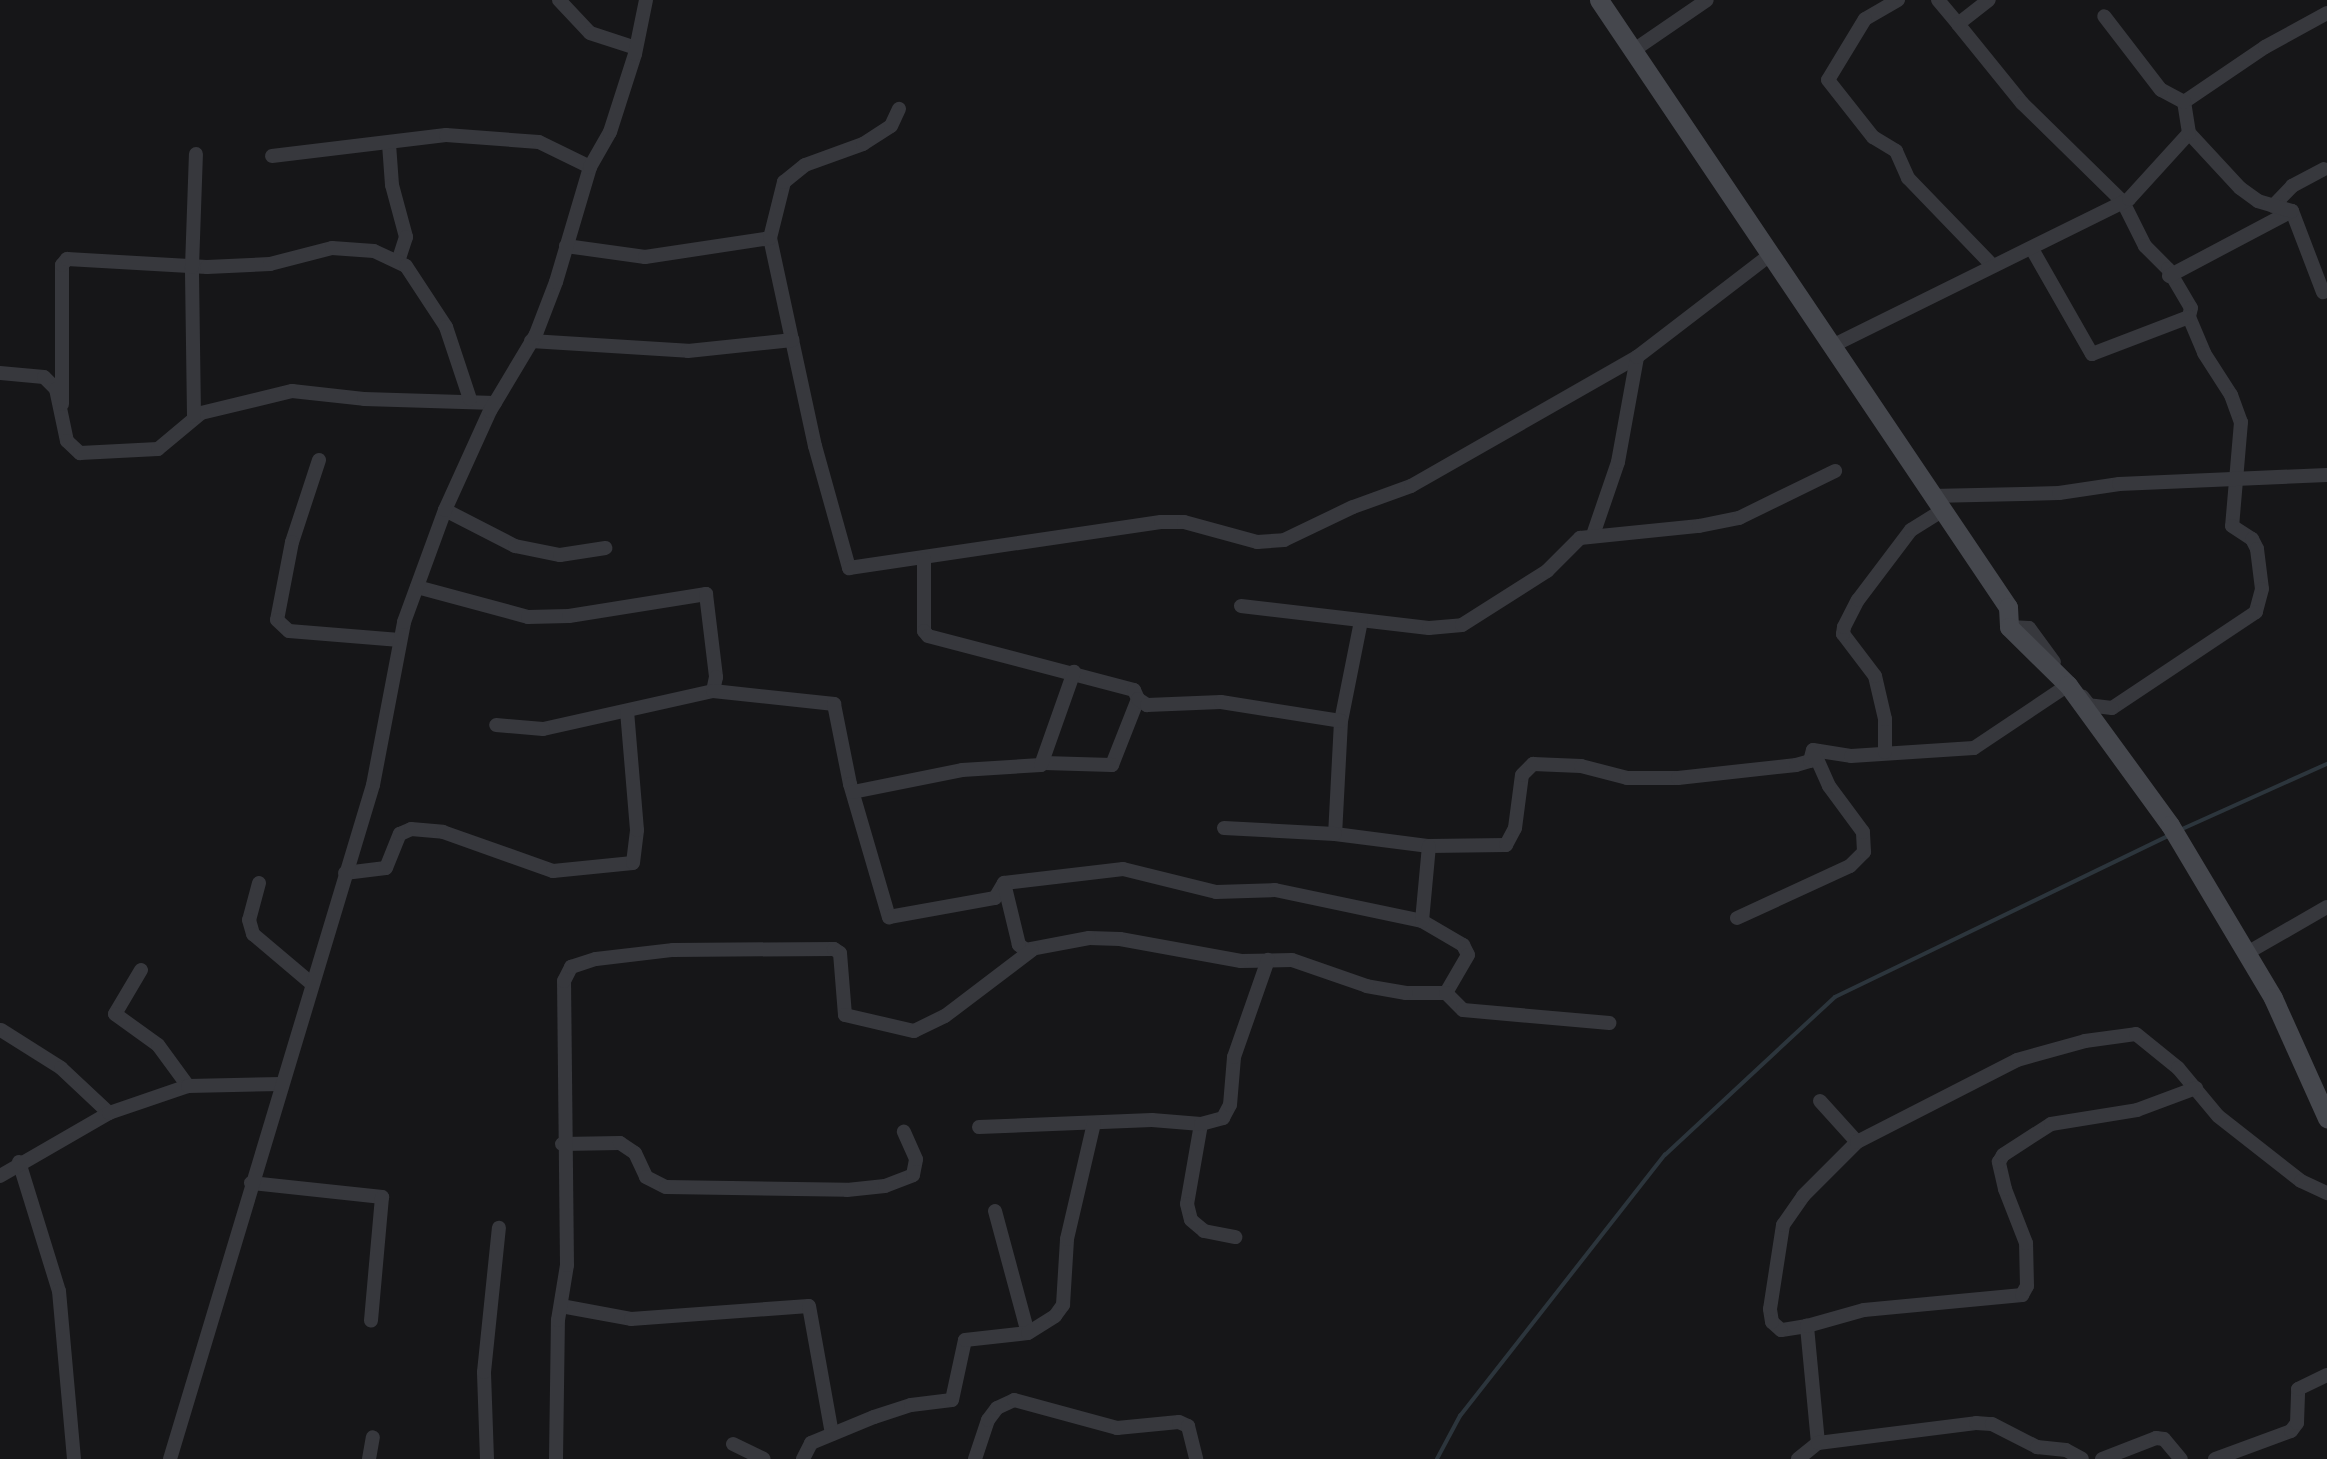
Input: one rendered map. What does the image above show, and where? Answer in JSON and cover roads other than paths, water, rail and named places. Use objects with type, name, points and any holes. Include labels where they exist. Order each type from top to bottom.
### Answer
[{"type":"main road","points":[[1604,2],[1770,255],[1834,345],[1936,504],[2008,607],[2009,627],[2068,685],[2169,825],[2247,953],[2300,1053],[2327,1115]]},
{"type":"street","points":[[559,0],[590,33],[636,48]]},
{"type":"street","points":[[170,1459],[311,983],[373,785],[400,640],[417,587],[445,510],[495,403],[531,341],[566,246],[590,167],[610,132],[636,48],[646,0]]},
{"type":"street","points":[[1634,50],[1707,0]]},
{"type":"street","points":[[1898,0],[1865,19],[1828,80],[1872,137],[1896,151],[1908,178],[1991,264]]},
{"type":"street","points":[[1938,0],[2022,103],[2123,202],[2145,246],[2190,307],[2189,317],[2241,422],[2232,526],[2252,539],[2258,549],[2262,589],[2256,612],[2152,685],[2112,708],[2090,705],[2029,628],[2009,627]]},
{"type":"street","points":[[1958,24],[1989,0]]},
{"type":"street","points":[[2184,103],[2265,47],[2327,13]]},
{"type":"street","points":[[2104,16],[2161,90],[2184,103]]},
{"type":"street","points":[[2184,103],[2189,133],[2240,188],[2273,206],[2292,211]]},
{"type":"street","points":[[899,109],[891,126],[863,144],[816,161],[789,177],[770,238],[845,563],[853,568],[1161,522],[1184,522],[1257,542],[1291,538],[1353,507],[1411,486],[1637,357],[1770,255]]},
{"type":"street","points":[[1834,345],[1991,264],[2032,249],[2123,202],[2189,133]]},
{"type":"street","points":[[272,156],[389,144],[446,135],[523,139],[560,150],[590,167]]},
{"type":"street","points":[[389,144],[390,177],[405,237],[398,261]]},
{"type":"street","points":[[194,416],[192,267],[196,154]]},
{"type":"street","points":[[2273,206],[2292,186],[2324,169]]},
{"type":"street","points":[[2169,276],[2292,211]]},
{"type":"street","points":[[2292,211],[2323,292]]},
{"type":"street","points":[[566,246],[645,257],[770,238]]},
{"type":"street","points":[[470,399],[446,327],[422,287],[398,261],[374,251],[332,248],[270,264],[192,267],[64,260],[62,404],[67,442],[80,453],[158,449],[194,416],[225,405],[301,390],[364,399],[470,399],[495,403]]},
{"type":"street","points":[[2032,249],[2092,354],[2189,317]]},
{"type":"street","points":[[531,341],[688,351],[792,340]]},
{"type":"street","points":[[1593,535],[1618,463],[1637,357]]},
{"type":"street","points":[[0,373],[44,377],[62,404]]},
{"type":"street","points":[[319,460],[292,542],[277,620],[289,631],[400,640]]},
{"type":"street","points":[[1241,607],[1429,628],[1462,625],[1546,571],[1580,537],[1699,526],[1739,518],[1835,471]]},
{"type":"street","points":[[1885,752],[1885,719],[1875,677],[1843,635],[1844,627],[1858,600],[1911,530],[1936,504],[2059,493],[2119,484],[2327,475]]},
{"type":"street","points":[[445,510],[514,546],[560,555],[605,548]]},
{"type":"street","points":[[924,559],[925,634],[1132,688],[1138,699],[1147,705],[1221,702],[1341,721]]},
{"type":"street","points":[[417,587],[528,617],[569,616],[703,592],[708,600],[713,691]]},
{"type":"street","points":[[1335,834],[1341,721],[1361,621]]},
{"type":"street","points":[[1044,762],[1074,672]]},
{"type":"street","points":[[1813,750],[1833,756],[1983,745],[2068,685]]},
{"type":"street","points":[[496,725],[543,729],[713,691],[832,702],[840,722],[853,792],[889,917],[995,898],[1004,883]]},
{"type":"street","points":[[853,792],[905,778],[1044,762],[1111,766],[1138,699]]},
{"type":"street","points":[[345,873],[386,867],[400,834],[411,829],[443,832],[553,871],[633,863],[637,830],[627,712]]},
{"type":"street","points":[[1224,828],[1335,834],[1429,846],[1506,845],[1515,828],[1521,775],[1533,764],[1581,766],[1627,778],[1678,778],[1796,765],[1810,761],[1813,750]]},
{"type":"street","points":[[1737,918],[1850,866],[1864,852],[1863,832],[1829,786],[1813,750]]},
{"type":"street","points":[[1422,921],[1429,846]]},
{"type":"street","points":[[1004,883],[1123,869],[1216,892],[1275,890],[1422,921],[1468,952],[1446,993]]},
{"type":"street","points":[[259,883],[249,920],[253,934],[311,983]]},
{"type":"street","points":[[1004,883],[1019,945],[1032,950],[1107,938],[1241,961],[1307,963],[1367,986],[1406,993],[1446,993],[1463,1010],[1609,1023]]},
{"type":"street","points":[[2247,953],[2327,907]]},
{"type":"street","points":[[556,1459],[561,1306],[566,1265],[562,1144],[564,981],[580,962],[673,950],[834,949],[840,953],[845,1015],[914,1031],[939,1020],[1021,962],[1032,950]]},
{"type":"street","points":[[979,1127],[1094,1123],[1201,1124],[1227,1113],[1234,1057],[1268,960]]},
{"type":"street","points":[[141,970],[116,1014],[158,1045],[188,1086]]},
{"type":"street","points":[[1,1030],[61,1068],[109,1113]]},
{"type":"street","points":[[2196,1088],[2137,1110],[2051,1124],[2003,1155],[1999,1162],[2005,1189],[2026,1243],[2027,1286],[2022,1295],[1864,1310],[1807,1326],[1781,1330],[1772,1322],[1772,1274],[1783,1225],[1804,1196],[1857,1142],[2017,1060],[2085,1041],[2136,1034],[2196,1088],[2218,1116],[2301,1181],[2327,1193]]},
{"type":"street","points":[[0,1177],[19,1162],[109,1113],[188,1086],[282,1084]]},
{"type":"street","points":[[1820,1101],[1857,1142]]},
{"type":"street","points":[[803,1459],[811,1443],[832,1434],[911,1405],[952,1400],[965,1340],[1028,1333],[1055,1316],[1063,1305],[1067,1239],[1094,1123]]},
{"type":"street","points":[[1201,1124],[1187,1204],[1191,1220],[1204,1231],[1235,1237]]},
{"type":"street","points":[[562,1144],[620,1143],[635,1153],[646,1177],[666,1187],[847,1190],[885,1186],[914,1175],[916,1159],[904,1132]]},
{"type":"street","points":[[19,1162],[59,1291],[74,1459]]},
{"type":"street","points":[[251,1184],[382,1197],[371,1321]]},
{"type":"street","points":[[995,1211],[1028,1333]]},
{"type":"street","points":[[487,1459],[484,1372],[499,1228]]},
{"type":"street","points":[[561,1306],[631,1318],[809,1306],[832,1434]]},
{"type":"street","points":[[1807,1326],[1818,1443]]},
{"type":"street","points":[[2215,1459],[2291,1431],[2297,1423],[2298,1389],[2327,1375]]},
{"type":"street","points":[[975,1459],[988,1420],[997,1408],[1014,1400],[1117,1428],[1179,1422],[1188,1426],[1196,1459]]},
{"type":"street","points":[[1798,1459],[1818,1443],[1976,1423],[1992,1424],[2037,1447],[2066,1450],[2082,1459]]},
{"type":"street","points":[[369,1459],[373,1437]]},
{"type":"street","points":[[2102,1459],[2156,1438],[2164,1439],[2181,1459]]},
{"type":"street","points":[[733,1444],[764,1459]]},
{"type":"waterway","points":[[2180,830],[2327,764]]},
{"type":"waterway","points":[[1437,1459],[1460,1416],[1665,1155],[1835,997],[2170,835]]}]
